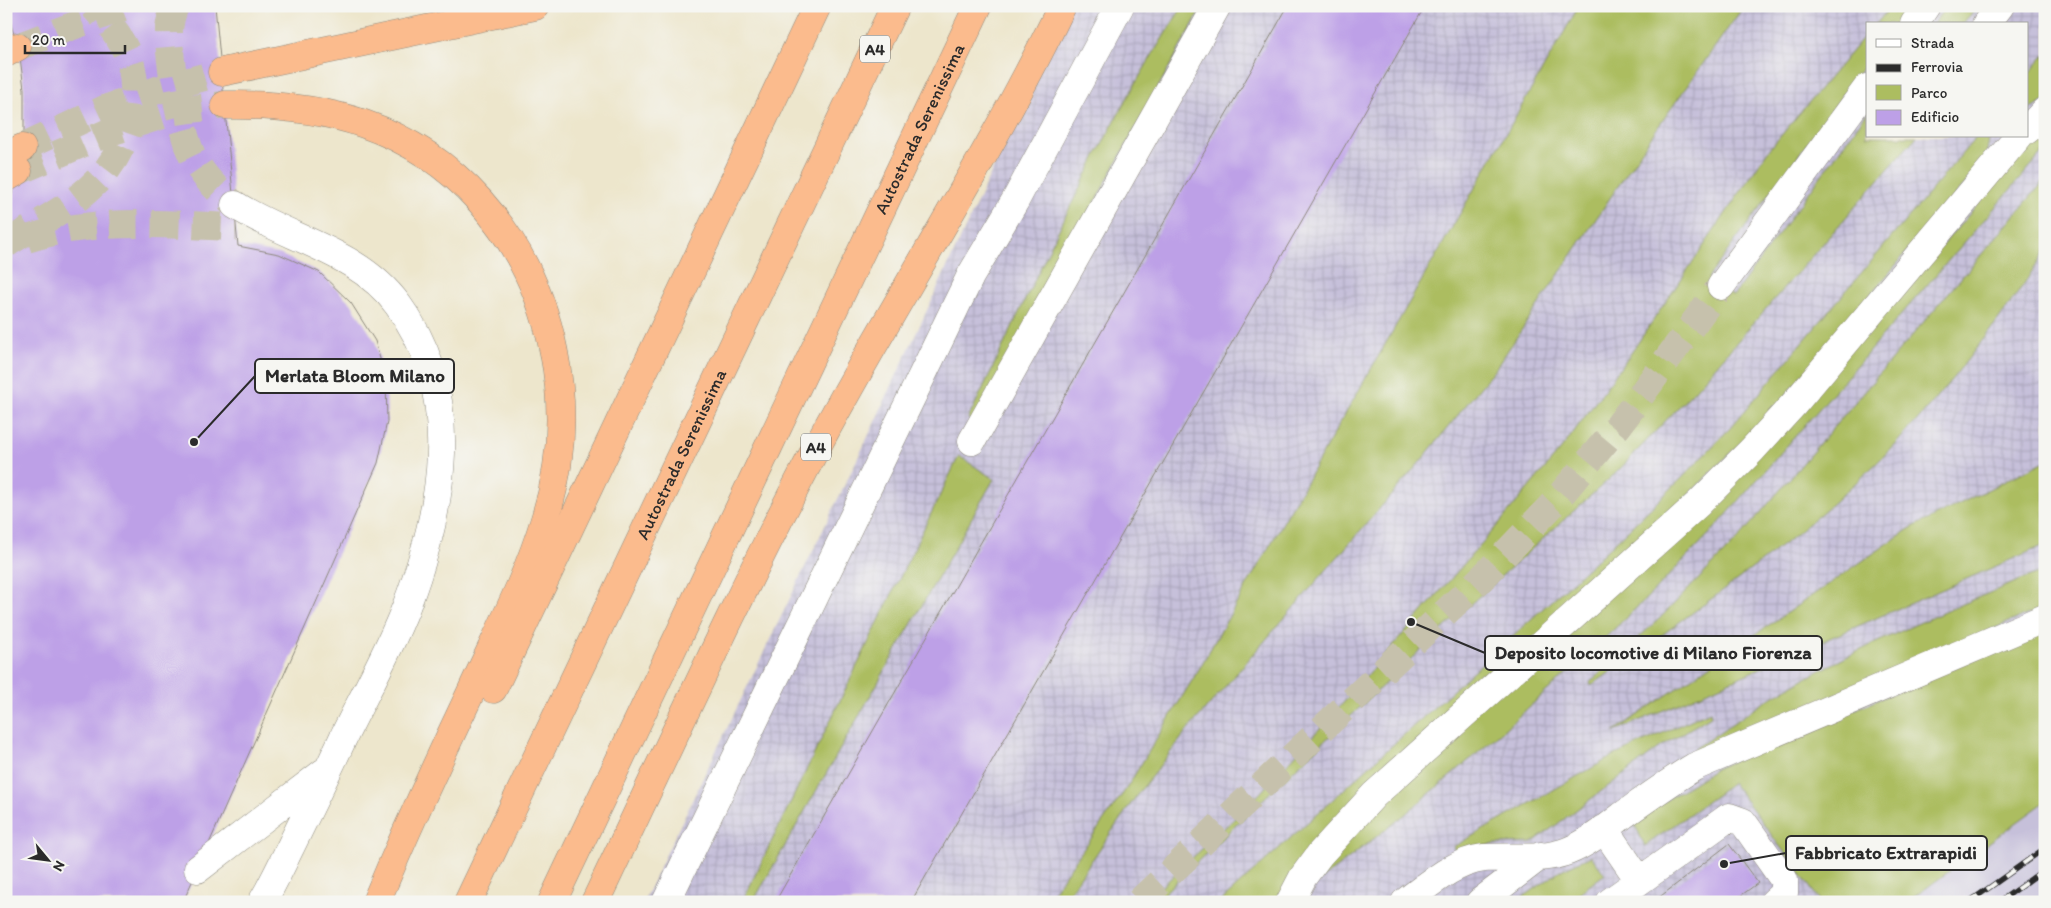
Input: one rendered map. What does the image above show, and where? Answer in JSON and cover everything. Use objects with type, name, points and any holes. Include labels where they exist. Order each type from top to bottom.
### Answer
[{"type":"highway","points":[[222,72],[535,6]]},
{"type":"highway","points":[[392,902],[817,6]]},
{"type":"highway","name":"Autostrada Serenissima","points":[[468,902],[895,6]]},
{"type":"highway","name":"Autostrada Serenissima","points":[[552,902],[978,6]]},
{"type":"highway","name":"A4","points":[[595,902],[812,454],[1012,103],[1062,6]]},
{"type":"highway","points":[[225,105],[263,104],[299,107],[339,115],[376,128],[417,147],[446,168],[498,221],[518,255],[536,291],[549,327],[557,365],[561,398],[560,439],[555,478],[546,517],[528,569],[414,812],[376,902]]},
{"type":"street","points":[[666,902],[971,275],[1051,136],[1120,6]]},
{"type":"street","points":[[972,440],[1217,6]]},
{"type":"street","points":[[1915,22],[1926,6]]},
{"type":"street","points":[[1988,22],[2000,6]]},
{"type":"street","points":[[1721,286],[1865,93]]},
{"type":"street","points":[[2028,129],[2045,111]]},
{"type":"street","points":[[1290,902],[1320,854],[1374,795],[1684,516],[1752,450],[1794,404],[2019,138]]},
{"type":"street","points":[[236,216],[255,218],[348,261],[374,279],[398,304],[418,337],[432,370],[440,408],[442,449],[437,504],[424,556],[406,608],[262,902]]},
{"type":"street","points":[[1406,902],[1440,876],[1461,864],[1484,858],[1540,856],[1570,850],[1604,830],[1669,782],[1694,767],[2045,618]]},
{"type":"street","points":[[198,868],[329,768]]},
{"type":"street","points":[[1610,902],[1724,820],[1734,817],[1743,822],[1786,884],[1784,893],[1774,902]]},
{"type":"street","points":[[1604,830],[1640,880]]},
{"type":"street","points":[[1480,902],[1540,856]]},
{"type":"shaded area","points":[[1069,6],[2045,6],[2045,802],[1907,902],[643,902],[865,443]]},
{"type":"shaded area","points":[[2045,802],[2045,902],[1907,902]]},
{"type":"green space","points":[[1183,6],[1203,6],[974,421],[968,419],[1043,261],[1123,105]]},
{"type":"green space","points":[[1579,6],[1744,6],[1653,134],[1496,368],[1420,462],[1191,726],[1137,795],[1063,902],[1046,902],[1126,789],[1199,669]]},
{"type":"green space","points":[[1891,6],[1909,6],[1897,22],[1878,22]]},
{"type":"green space","points":[[1946,6],[1979,6],[1964,22],[1934,22]]},
{"type":"green space","points":[[1866,34],[1866,63],[1708,278],[1733,296],[1866,114],[1866,138],[1915,138],[1694,391],[1617,472],[1434,637],[1155,902],[1145,902],[1249,805],[1345,701],[1502,520],[1565,444],[1631,353],[1768,151]]},
{"type":"green space","points":[[2045,55],[2045,101],[2031,109],[2028,109],[2028,74]]},
{"type":"green space","points":[[2045,128],[2045,150],[1716,527],[1653,592],[1585,657],[1480,751],[1402,817],[1315,884],[1347,840],[1938,250]]},
{"type":"green space","points":[[1975,138],[1990,138],[1985,160],[1767,417],[1278,902],[1220,902],[1607,550],[1683,477],[1731,427]]},
{"type":"green space","points":[[2045,180],[2046,233],[2043,255],[1995,324],[1915,423],[1861,478],[1797,534],[1591,686],[1590,682],[1659,619],[1738,539]]},
{"type":"green space","points":[[959,456],[994,479],[753,902],[742,902]]},
{"type":"green space","points":[[2045,461],[2045,545],[1613,732],[1909,529]]},
{"type":"green space","points":[[2045,570],[2045,607],[1696,754],[1694,749],[1774,696],[1817,672],[1914,625]]},
{"type":"green space","points":[[2045,629],[2045,802],[1907,902],[1821,902],[1733,783],[1645,846],[1633,821],[1717,768]]},
{"type":"green space","points":[[1710,711],[1711,716],[1662,746],[1532,843],[1495,844],[1457,853],[1453,847],[1613,756]]},
{"type":"green space","points":[[1591,856],[1605,874],[1567,902],[1516,902],[1563,869]]},
{"type":"building","points":[[6,6],[215,6],[238,246],[279,254],[319,272],[351,303],[375,341],[386,380],[387,422],[378,463],[183,902],[6,902],[6,223],[24,136],[24,89],[20,57]]},
{"type":"building","points":[[1288,6],[1425,6],[911,902],[775,902]]},
{"type":"building","points":[[1729,844],[1758,883],[1732,902],[1653,902]]},
{"type":"tunnel","points":[[6,244],[65,207],[97,181],[109,167],[126,135],[134,98],[134,80],[130,62],[116,34],[93,6]]},
{"type":"tunnel","points":[[17,47],[126,6]]},
{"type":"tunnel","points":[[175,6],[169,29],[170,56],[179,110],[187,142],[195,161],[204,175],[235,205]]},
{"type":"tunnel","points":[[22,148],[105,109],[160,89],[222,72]]},
{"type":"tunnel","points":[[18,171],[107,133],[175,111],[225,105]]},
{"type":"tunnel","points":[[27,239],[53,232],[105,225],[157,224],[236,227]]},
{"type":"tunnel","points":[[1139,902],[1484,576],[1554,503],[1619,425],[1721,286]]},
{"type":"railway","points":[[1969,902],[2045,848]]},
{"type":"railway","points":[[1999,902],[2045,869]]},
{"type":"place","name":"Merlata Bloom Milano","points":[[194,442]]},
{"type":"place","name":"Deposito locomotive di Milano Fiorenza","points":[[1411,622]]},
{"type":"place","name":"Fabbricato Extrarapidi","points":[[1724,864]]}]
